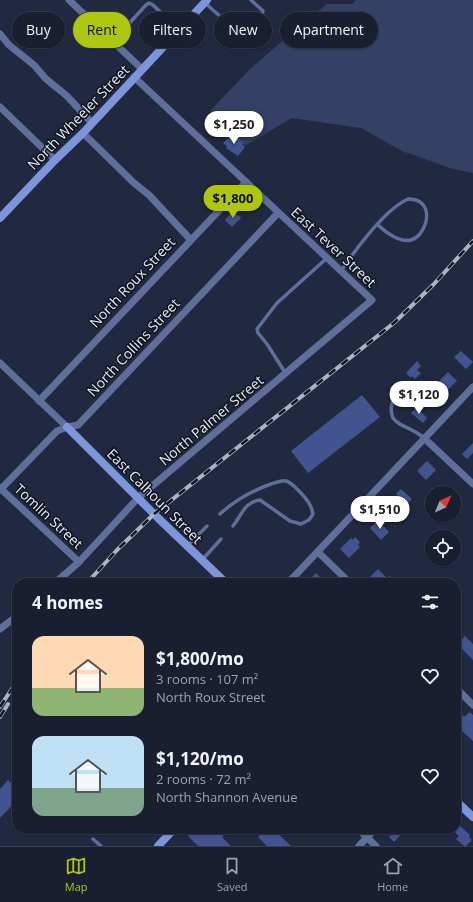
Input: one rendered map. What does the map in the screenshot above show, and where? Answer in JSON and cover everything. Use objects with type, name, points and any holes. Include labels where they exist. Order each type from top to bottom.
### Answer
[{"type":"main road","name":"North Wheeler Street","points":[[196,12],[206,1]]},
{"type":"main road","name":"North Wheeler Street","points":[[0,218],[83,133],[162,48]]},
{"type":"main road","name":"East Calhoun Street","points":[[67,427],[221,578]]},
{"type":"main road","points":[[461,806],[473,817]]},
{"type":"main road","points":[[158,846],[169,834]]},
{"type":"street","points":[[69,0],[81,12]]},
{"type":"street","points":[[0,34],[9,45],[34,65],[46,79],[67,96],[92,123]]},
{"type":"street","points":[[119,48],[142,69]]},
{"type":"street","name":"East Tever Street","points":[[134,77],[372,300]]},
{"type":"street","points":[[0,107],[55,160]]},
{"type":"street","points":[[83,133],[134,183],[149,195],[190,239]]},
{"type":"street","name":"North Roux Street","points":[[39,401],[190,239],[246,182]]},
{"type":"street","name":"North Collins Street","points":[[0,489],[57,431],[78,425],[278,213]]},
{"type":"street","name":"North Palmer Street","points":[[61,578],[80,562],[138,498],[372,300]]},
{"type":"street","points":[[0,363],[67,427]]},
{"type":"street","points":[[293,578],[473,387]]},
{"type":"street","points":[[424,438],[473,484]]},
{"type":"street","name":"Tomlin Street","points":[[0,489],[80,562]]},
{"type":"street","points":[[318,552],[345,578]]},
{"type":"street","points":[[2,624],[12,619]]},
{"type":"street","points":[[461,693],[473,704]]},
{"type":"street","points":[[364,834],[376,846]]},
{"type":"street","points":[[359,846],[370,834]]},
{"type":"lane","points":[[206,1],[238,32],[244,33],[252,28],[262,15],[263,11],[251,0]]},
{"type":"lane","points":[[140,12],[146,5],[150,4],[160,12]]},
{"type":"lane","points":[[131,21],[139,13]]},
{"type":"lane","points":[[341,271],[358,248],[378,225],[399,203],[408,198],[419,201],[426,208],[427,218],[421,233],[412,240],[403,240],[383,230],[378,225]]},
{"type":"lane","points":[[286,374],[267,344],[258,333],[257,329],[277,303],[327,258]]},
{"type":"lane","points":[[395,393],[390,409],[392,416],[402,426],[424,438]]},
{"type":"lane","points":[[220,514],[230,504],[247,494],[276,482],[286,481],[293,485],[301,493],[311,506],[313,514],[309,520],[301,524],[290,521],[260,500],[253,501],[247,505],[233,526]]},
{"type":"lane","points":[[187,546],[207,526]]},
{"type":"lane","points":[[202,560],[221,539]]},
{"type":"lane","points":[[93,838],[101,846]]},
{"type":"shaded area","points":[[356,0],[473,0],[473,173],[453,169],[402,151],[361,128],[292,118],[246,145],[219,135],[210,111],[250,69],[280,43],[280,48],[378,48],[378,12],[317,12],[327,4],[353,4]]},
{"type":"building","points":[[232,134],[244,143],[242,144],[245,147],[238,156],[226,148],[227,146],[223,143]]},
{"type":"building","points":[[233,211],[241,218],[232,227],[225,220]]},
{"type":"building","points":[[461,351],[473,362],[466,369],[454,357]]},
{"type":"building","points":[[417,361],[421,366],[417,370],[421,373],[415,379],[412,376],[411,378],[406,373]]},
{"type":"building","points":[[448,372],[457,381],[433,404],[428,399],[443,384],[439,381]]},
{"type":"building","points":[[362,395],[380,417],[308,473],[291,451]]},
{"type":"building","points":[[417,407],[427,418],[423,423],[411,413]]},
{"type":"building","points":[[473,443],[473,453],[467,459],[462,454]]},
{"type":"building","points":[[427,461],[436,470],[426,480],[417,471]]},
{"type":"building","points":[[401,489],[412,499],[400,511],[391,503],[398,496],[396,494]]},
{"type":"building","points":[[378,520],[389,532],[381,540],[370,528]]},
{"type":"building","points":[[355,537],[360,542],[358,545],[360,547],[349,558],[340,549],[351,538],[353,540]]},
{"type":"building","points":[[378,569],[387,578],[371,578],[370,577]]},
{"type":"building","points":[[316,573],[321,578],[312,578]]},
{"type":"building","points":[[465,636],[473,644],[473,660],[461,648],[461,640]]},
{"type":"building","points":[[470,712],[473,715],[473,741],[461,730],[461,714],[464,717]]},
{"type":"building","points":[[8,780],[12,784],[12,805],[0,818],[0,789]]},
{"type":"building","points":[[461,827],[470,835],[469,837],[472,840],[464,846],[456,839],[459,836],[457,834],[461,834]]},
{"type":"building","points":[[190,834],[225,834],[222,837],[231,846],[198,846],[188,836]]},
{"type":"building","points":[[259,834],[278,834],[291,846],[267,846],[258,837],[260,835]]},
{"type":"building","points":[[392,834],[401,834],[394,842],[389,837]]},
{"type":"railway","points":[[92,578],[117,550],[154,514],[395,322],[433,285],[473,241]]},
{"type":"railway","points":[[0,707],[12,689]]},
{"type":"railway","points":[[0,717],[8,704]]}]
